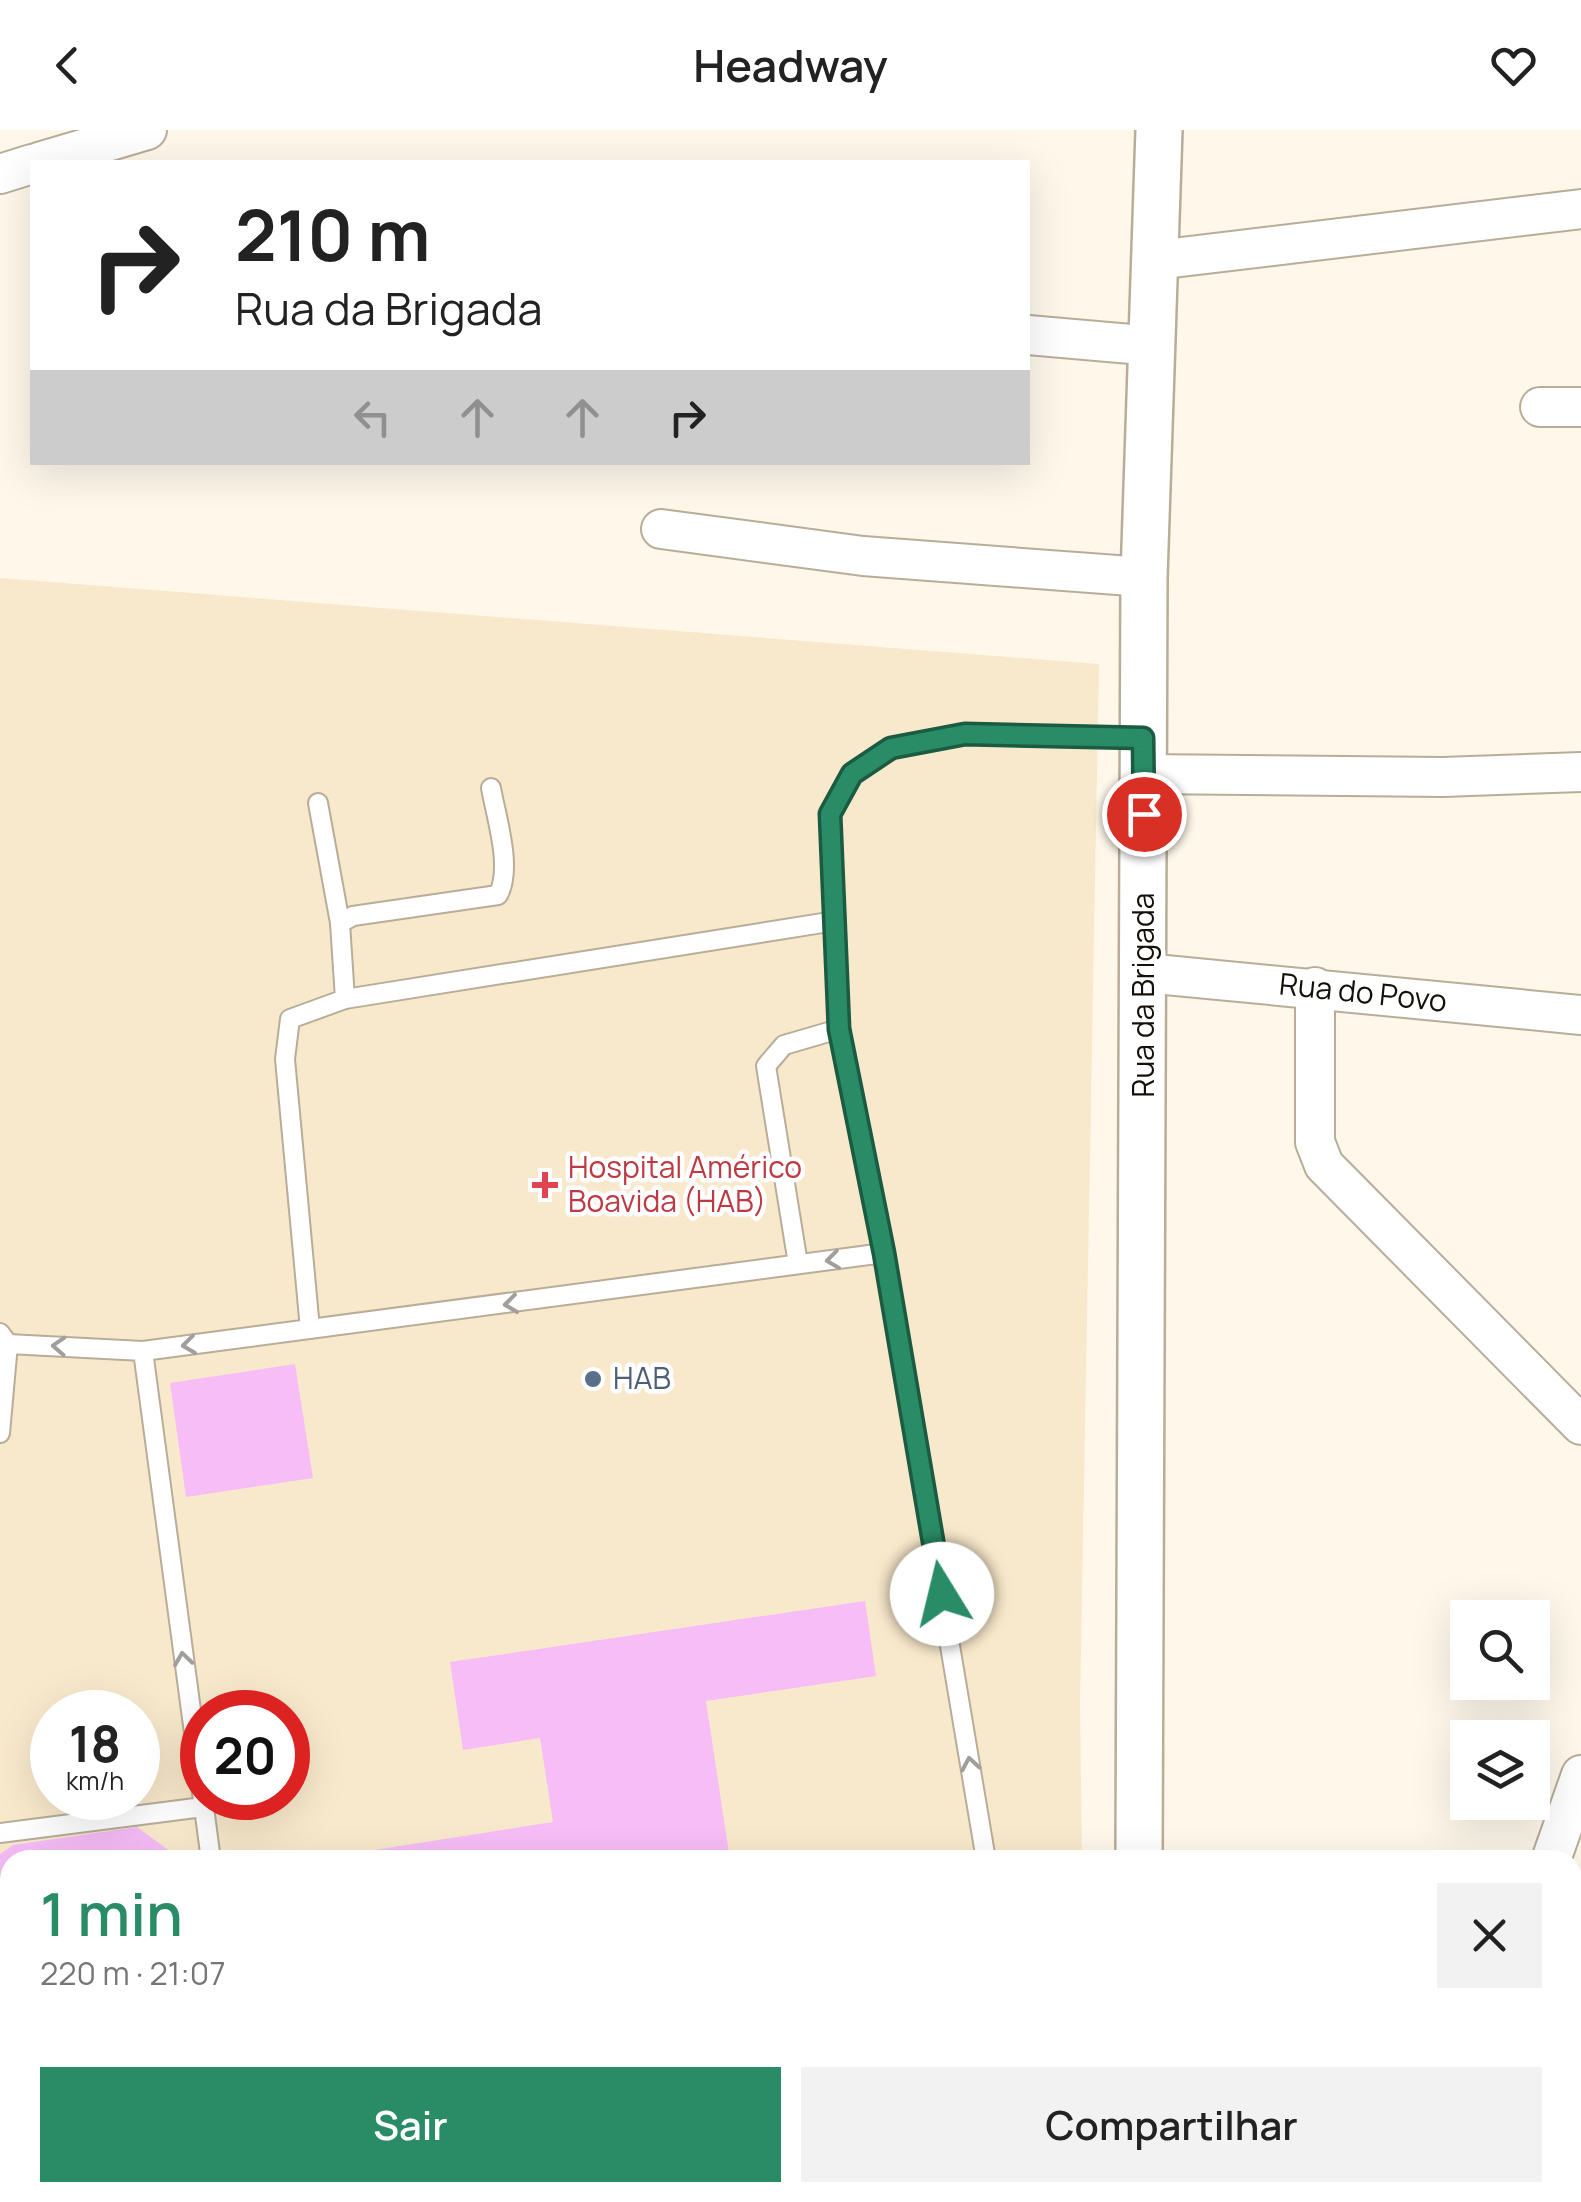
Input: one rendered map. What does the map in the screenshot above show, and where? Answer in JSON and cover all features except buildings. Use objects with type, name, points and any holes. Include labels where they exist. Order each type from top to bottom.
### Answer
[{"type":"street","points":[[46,160],[146,130]]},
{"type":"street","name":"Rua da Brigada","points":[[1139,1850],[1144,576],[1159,130]]},
{"type":"street","points":[[0,174],[30,165]]},
{"type":"street","points":[[1156,260],[1581,210]]},
{"type":"street","points":[[1030,335],[1154,346]]},
{"type":"street","points":[[1540,407],[1581,408]]},
{"type":"street","points":[[661,529],[863,556],[1144,576]]},
{"type":"street","points":[[1143,756],[1443,777],[1581,772]]},
{"type":"street","name":"Rua do Povo","points":[[1145,973],[1581,1015]]},
{"type":"street","points":[[1315,987],[1315,1142],[1324,1165],[1581,1425]]},
{"type":"street","points":[[1555,1850],[1581,1775]]},
{"type":"lane","points":[[984,1850],[884,1253],[839,1029],[830,814],[852,774],[891,748],[965,734],[1143,756]]},
{"type":"lane","points":[[340,923],[353,916],[498,894],[504,885],[503,864],[491,788]]},
{"type":"lane","points":[[318,803],[340,923],[345,999]]},
{"type":"lane","points":[[310,1329],[285,1059],[290,1019],[345,999],[835,921]]},
{"type":"lane","points":[[798,1264],[766,1066],[784,1045],[839,1029]]},
{"type":"lane","points":[[0,1433],[4,1338],[142,1350],[884,1253]]},
{"type":"lane","points":[[142,1350],[187,1690]]},
{"type":"lane","points":[[0,1834],[180,1810]]},
{"type":"lane","points":[[205,1820],[209,1850]]},
{"type":"shaded area","name":"Hospital Américo Boavida (HAB)","points":[[0,578],[1099,664],[1080,1705],[1082,1850],[0,1850]]},
{"type":"place","name":"Hospital Américo Boavida (HAB)","points":[[545,1185]]},
{"type":"place","name":"HAB","points":[[593,1379]]},
{"type":"route","points":[[942,1594],[884,1253],[839,1029],[830,814],[852,774],[891,748],[965,734],[1143,738],[1144,814]]}]
